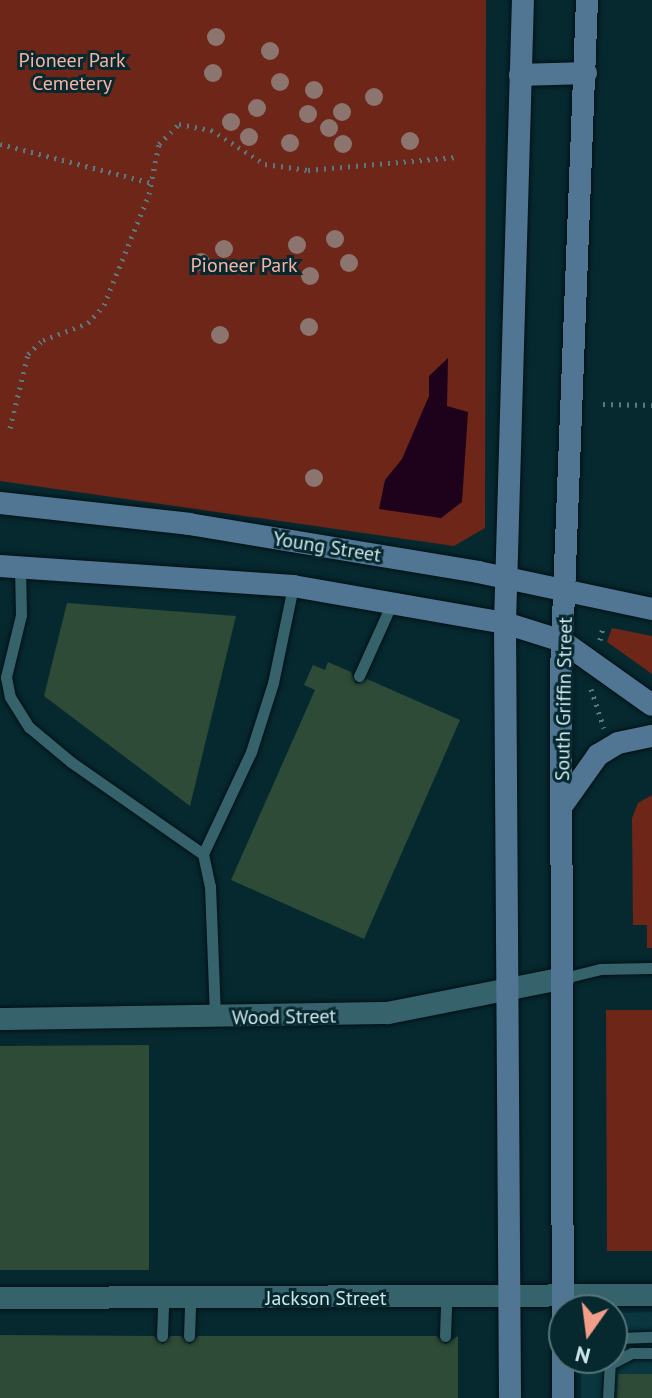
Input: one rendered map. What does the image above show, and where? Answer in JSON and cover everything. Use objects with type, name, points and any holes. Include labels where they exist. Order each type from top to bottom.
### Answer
[{"type":"main road","points":[[510,1398],[505,623],[523,0]]},
{"type":"main road","name":"South Griffin Street","points":[[563,1294],[562,641],[587,0]]},
{"type":"main road","points":[[520,75],[586,73]]},
{"type":"main road","name":"Young Street","points":[[0,503],[189,524],[506,578],[652,609]]},
{"type":"main road","points":[[10,566],[293,586],[505,623],[562,641],[652,705]]},
{"type":"main road","points":[[563,804],[598,755],[618,743],[652,736]]},
{"type":"main road","name":"South Griffin Street","points":[[563,1374],[563,1398]]},
{"type":"street","name":"Wood Street","points":[[0,1019],[388,1013],[564,978]]},
{"type":"street","name":"Jackson Street","points":[[628,1296],[652,1295]]},
{"type":"street","name":"Jackson Street","points":[[0,1298],[548,1297]]},
{"type":"lane","points":[[10,566],[21,615],[6,677],[10,697],[29,727],[203,854]]},
{"type":"lane","points":[[215,1018],[211,900],[203,854],[251,752],[273,683],[293,586]]},
{"type":"lane","points":[[359,676],[392,603]]},
{"type":"lane","points":[[564,978],[600,969],[652,968]]},
{"type":"lane","points":[[162,1336],[163,1298]]},
{"type":"lane","points":[[189,1336],[190,1298]]},
{"type":"lane","points":[[445,1336],[446,1298]]},
{"type":"lane","points":[[628,1338],[652,1337]]},
{"type":"lane","points":[[628,1355],[652,1353]]},
{"type":"lane","points":[[608,1398],[609,1374]]},
{"type":"path","points":[[10,428],[28,354],[43,340],[88,323],[104,305],[152,183],[159,144],[179,124],[211,130],[265,164],[308,170],[456,157]]},
{"type":"path","points":[[0,144],[152,183]]},
{"type":"path","points":[[603,404],[652,405]]},
{"type":"path","points":[[599,645],[603,627]]},
{"type":"path","points":[[591,689],[605,733]]},
{"type":"shaded area","points":[[448,358],[447,406],[468,412],[462,502],[441,518],[379,509],[385,480],[402,459],[429,396],[429,376]]},
{"type":"shaded area","points":[[652,1312],[652,1398],[581,1398],[581,1374],[628,1374],[628,1313]]},
{"type":"green space","name":"Pioneer Park","points":[[0,0],[486,0],[485,528],[454,546],[0,481]]},
{"type":"green space","points":[[612,628],[652,636],[652,674],[607,642]]},
{"type":"green space","points":[[652,795],[652,948],[647,948],[647,925],[633,925],[632,818],[638,803]]},
{"type":"green space","points":[[606,1010],[652,1010],[652,1251],[607,1251]]},
{"type":"building","points":[[67,603],[236,616],[190,806],[44,696]]},
{"type":"building","points":[[328,662],[351,672],[356,684],[367,679],[460,720],[364,939],[231,880],[315,690],[304,685],[313,665],[325,670]]},
{"type":"building","points":[[149,1045],[149,1270],[0,1270],[0,1046]]},
{"type":"building","points":[[0,1335],[154,1336],[163,1344],[170,1336],[181,1336],[190,1344],[198,1336],[436,1336],[446,1344],[458,1336],[458,1398],[0,1398]]},
{"type":"building","points":[[618,1374],[652,1374],[652,1398],[617,1398]]},
{"type":"park label","name":"Pioneer Park Cemetery","points":[[72,72]]}]
